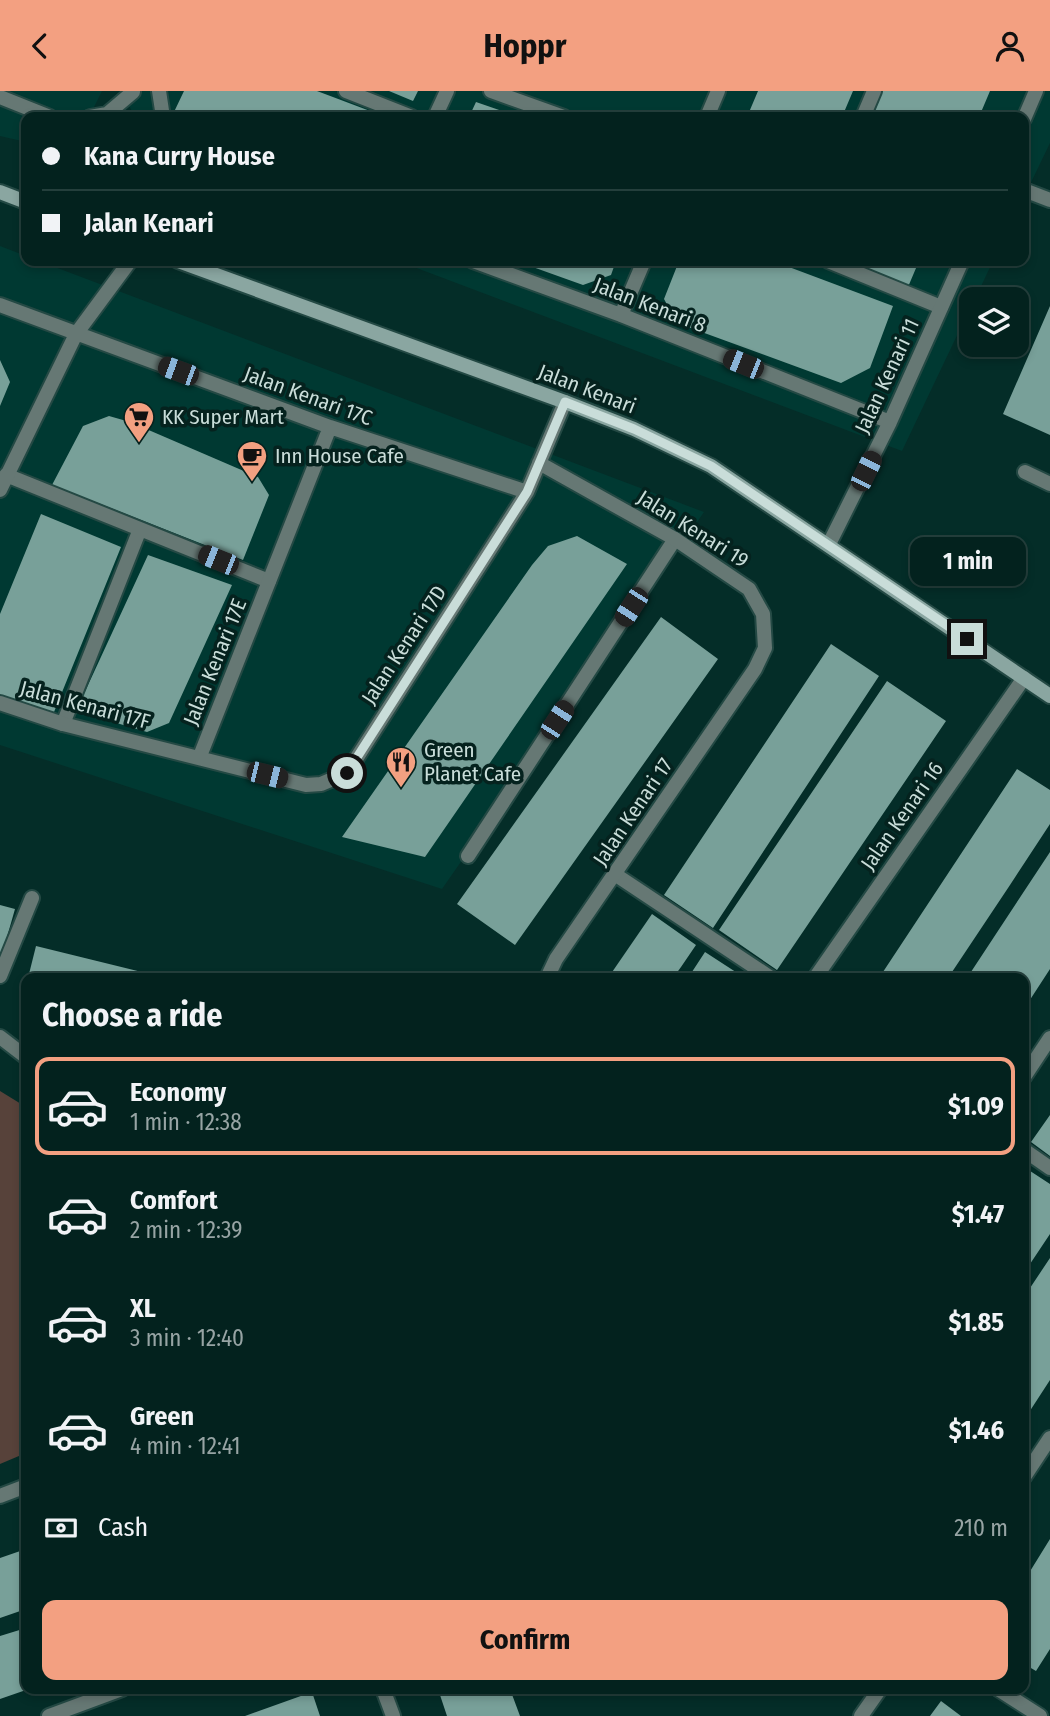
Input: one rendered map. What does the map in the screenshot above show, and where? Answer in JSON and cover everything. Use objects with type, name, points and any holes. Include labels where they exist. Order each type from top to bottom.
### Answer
[{"type":"street","points":[[109,112],[133,91]]},
{"type":"street","points":[[123,112],[133,91]]},
{"type":"street","points":[[159,91],[162,112]]},
{"type":"street","points":[[346,91],[399,112]]},
{"type":"street","points":[[437,112],[447,91]]},
{"type":"street","points":[[491,91],[550,112]]},
{"type":"street","points":[[709,112],[718,91]]},
{"type":"street","points":[[865,112],[874,91]]},
{"type":"street","points":[[1027,112],[1036,91]]},
{"type":"street","points":[[0,97],[38,112]]},
{"type":"street","points":[[0,192],[21,200]]},
{"type":"street","points":[[1029,192],[1050,200]]},
{"type":"street","points":[[0,490],[76,334],[126,266]]},
{"type":"street","name":"Jalan Kenari","points":[[192,266],[565,402],[634,429],[711,466],[1050,696]]},
{"type":"street","name":"Jalan Kenari 8","points":[[487,266],[621,315],[890,422]]},
{"type":"street","points":[[621,315],[642,266]]},
{"type":"street","points":[[840,266],[941,307]]},
{"type":"street","name":"Jalan Kenari 11","points":[[829,544],[890,422],[960,266]]},
{"type":"street","points":[[0,305],[76,334]]},
{"type":"street","name":"Jalan Kenari 17C","points":[[76,334],[330,427],[527,492]]},
{"type":"street","name":"Jalan Kenari 17D","points":[[200,756],[306,785],[321,785],[347,773],[527,492],[565,402]]},
{"type":"street","name":"Jalan Kenari 17E","points":[[200,756],[330,427]]},
{"type":"street","name":"Jalan Kenari 19","points":[[539,463],[675,539],[750,589],[763,614],[765,649],[755,669]]},
{"type":"street","points":[[1025,472],[1050,484]]},
{"type":"street","points":[[6,475],[269,581]]},
{"type":"street","points":[[63,724],[140,529]]},
{"type":"street","points":[[468,856],[675,539]]},
{"type":"street","name":"Jalan Kenari 17","points":[[549,973],[555,959],[617,874],[755,669]]},
{"type":"street","name":"Jalan Kenari 16","points":[[818,973],[1024,678]]},
{"type":"street","name":"Jalan Kenari 17F","points":[[0,703],[63,724],[200,756]]},
{"type":"street","points":[[617,874],[764,973]]},
{"type":"street","points":[[0,976],[32,898]]},
{"type":"street","points":[[0,1037],[21,1053]]},
{"type":"street","points":[[1029,1070],[1050,1038]]},
{"type":"street","points":[[1029,1153],[1050,1168]]},
{"type":"street","points":[[1029,1470],[1050,1438]]},
{"type":"street","points":[[0,1496],[21,1488]]},
{"type":"street","points":[[49,1716],[108,1694]]},
{"type":"street","points":[[385,1694],[393,1716]]},
{"type":"street","points":[[862,1716],[877,1694]]},
{"type":"street","points":[[1006,1694],[1040,1716]]},
{"type":"shaded area","points":[[0,91],[102,91],[92,112],[21,112],[21,141],[0,136]]},
{"type":"shaded area","points":[[121,91],[1050,91],[1050,143],[1029,187],[1029,112],[132,112]]},
{"type":"shaded area","points":[[0,246],[21,254],[21,266],[52,266],[704,512],[442,889],[0,745]]},
{"type":"shaded area","points":[[411,266],[991,266],[981,287],[959,287],[959,331],[902,451]]},
{"type":"shaded area","points":[[0,1091],[21,1104],[21,1455],[0,1464]]},
{"type":"building","points":[[184,91],[317,91],[373,112],[174,112]]},
{"type":"building","points":[[389,91],[418,91],[413,101]]},
{"type":"building","points":[[758,91],[853,91],[844,112],[749,112]]},
{"type":"building","points":[[881,91],[990,91],[981,112],[872,112]]},
{"type":"building","points":[[476,102],[505,112],[471,112]]},
{"type":"building","points":[[530,266],[614,266],[611,275],[583,285]]},
{"type":"building","points":[[677,266],[786,266],[893,306],[870,368],[841,383],[677,323],[664,299]]},
{"type":"building","points":[[856,266],[917,266],[908,287]]},
{"type":"building","points":[[1050,306],[1050,435],[1003,414]]},
{"type":"building","points":[[0,360],[10,382],[0,406]]},
{"type":"building","points":[[109,416],[130,422],[258,477],[269,495],[243,560],[52,485],[83,426]]},
{"type":"building","points":[[41,514],[121,547],[54,712],[0,697],[0,614]]},
{"type":"building","points":[[577,536],[627,564],[425,857],[342,837],[532,565],[548,546]]},
{"type":"building","points":[[148,555],[232,585],[169,723],[147,732],[76,711]]},
{"type":"building","points":[[661,617],[718,659],[515,945],[457,904]]},
{"type":"building","points":[[831,644],[879,676],[713,928],[664,895]]},
{"type":"building","points":[[887,681],[946,721],[777,970],[719,930]]},
{"type":"building","points":[[1017,769],[1050,790],[1050,824],[951,973],[882,973]]},
{"type":"building","points":[[1050,852],[1050,969],[1029,1001],[1029,973],[970,973]]},
{"type":"building","points":[[0,905],[15,909],[1,958],[0,958]]},
{"type":"building","points":[[652,914],[696,945],[677,973],[611,973]]},
{"type":"building","points":[[36,946],[146,973],[29,973]]},
{"type":"building","points":[[705,952],[737,973],[691,973]]},
{"type":"building","points":[[1050,1115],[1050,1156],[1031,1142]]},
{"type":"building","points":[[1029,1170],[1050,1184],[1050,1234],[1029,1266]]},
{"type":"building","points":[[1050,1258],[1050,1380],[1029,1412],[1029,1290]]},
{"type":"building","points":[[1050,1539],[1050,1649],[1036,1671],[1029,1667],[1029,1573]]},
{"type":"building","points":[[21,1551],[21,1611],[0,1618],[0,1558]]},
{"type":"building","points":[[21,1630],[21,1692],[0,1699],[0,1636]]},
{"type":"building","points":[[313,1694],[320,1716],[245,1716]]},
{"type":"building","points":[[440,1694],[512,1694],[520,1716],[447,1716]]},
{"type":"building","points":[[941,1701],[961,1716],[930,1716]]},
{"type":"place","name":"KK Super Mart","points":[[139,444]]},
{"type":"place","name":"Inn House Cafe","points":[[252,483]]},
{"type":"place","name":"Green Planet Cafe","points":[[401,789]]},
{"type":"route","points":[[347,773],[527,492],[565,402],[634,429],[711,466],[967,639]]}]
